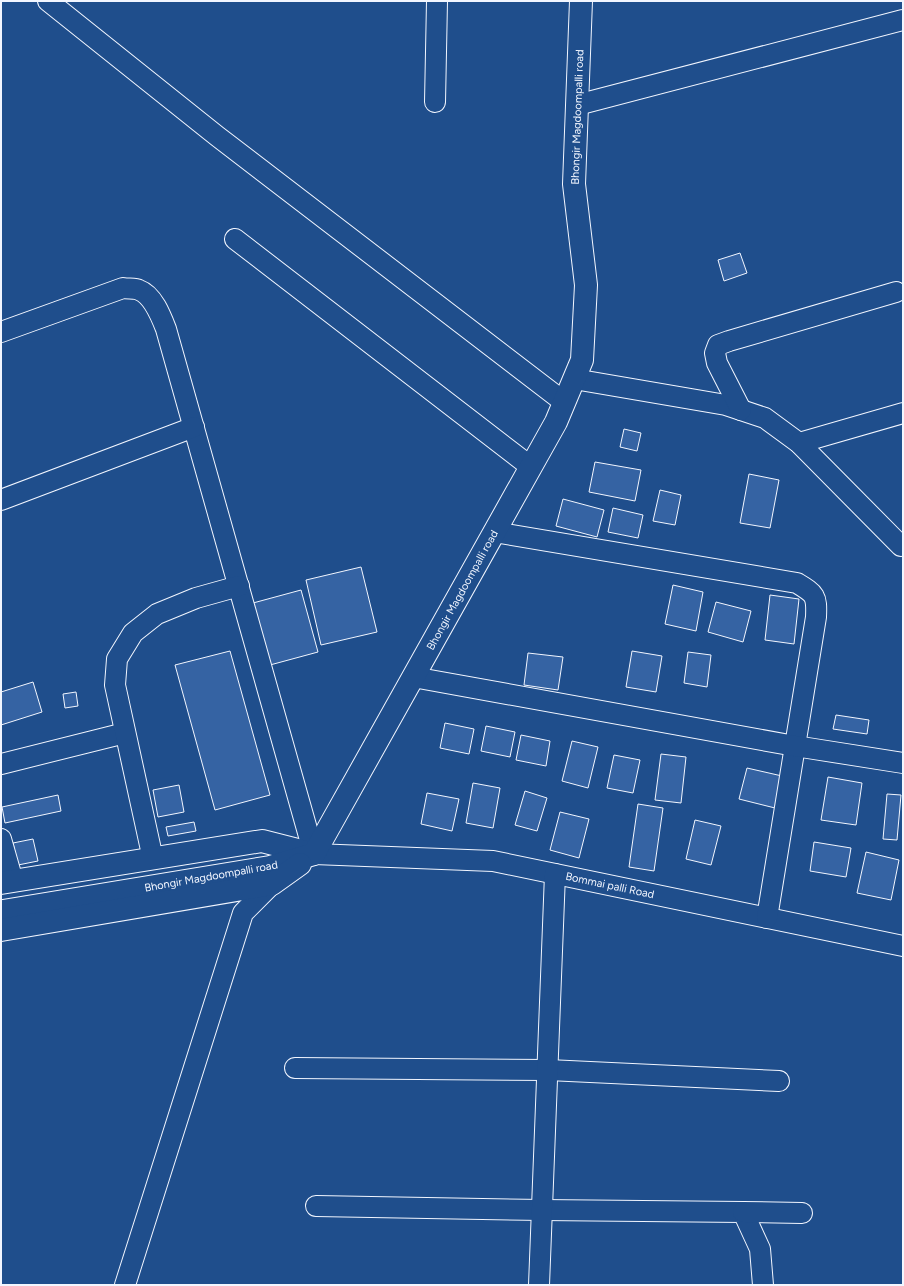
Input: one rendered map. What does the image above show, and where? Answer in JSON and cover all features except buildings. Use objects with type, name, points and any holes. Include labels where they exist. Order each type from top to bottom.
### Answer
[{"type":"street","points":[[48,1],[217,136],[564,402]]},
{"type":"street","points":[[435,102],[437,1]]},
{"type":"street","name":"Bhongir Magdoompalli road","points":[[2,920],[270,867],[314,854],[556,422],[582,360],[586,285],[574,184],[581,1]]},
{"type":"street","points":[[577,105],[903,20]]},
{"type":"street","points":[[235,239],[531,467]]},
{"type":"street","points":[[1,332],[123,288],[139,290],[150,299],[159,311],[166,329],[194,427],[314,854]]},
{"type":"street","points":[[741,410],[718,363],[715,353],[718,345],[896,292]]},
{"type":"street","points":[[574,379],[726,404],[766,418],[798,443],[901,546]]},
{"type":"street","points":[[798,443],[903,413]]},
{"type":"street","points":[[1,500],[194,427]]},
{"type":"street","points":[[494,532],[797,583],[812,592],[816,603],[816,617],[767,918]]},
{"type":"street","points":[[153,859],[115,685],[117,659],[133,632],[157,614],[196,598],[239,586]]},
{"type":"street","points":[[413,677],[795,746],[903,763]]},
{"type":"street","points":[[1,764],[125,733]]},
{"type":"street","points":[[1,838],[7,882],[262,841],[314,854]]},
{"type":"street","points":[[125,1285],[243,913],[272,884],[314,854]]},
{"type":"street","name":"Bommai palli Road","points":[[314,854],[493,861],[903,946]]},
{"type":"street","points":[[539,1285],[555,874]]},
{"type":"street","points":[[2,920],[272,884]]},
{"type":"street","points":[[295,1068],[548,1070],[778,1081]]},
{"type":"street","points":[[316,1206],[802,1213]]},
{"type":"street","points":[[743,1212],[760,1249],[763,1285]]}]
